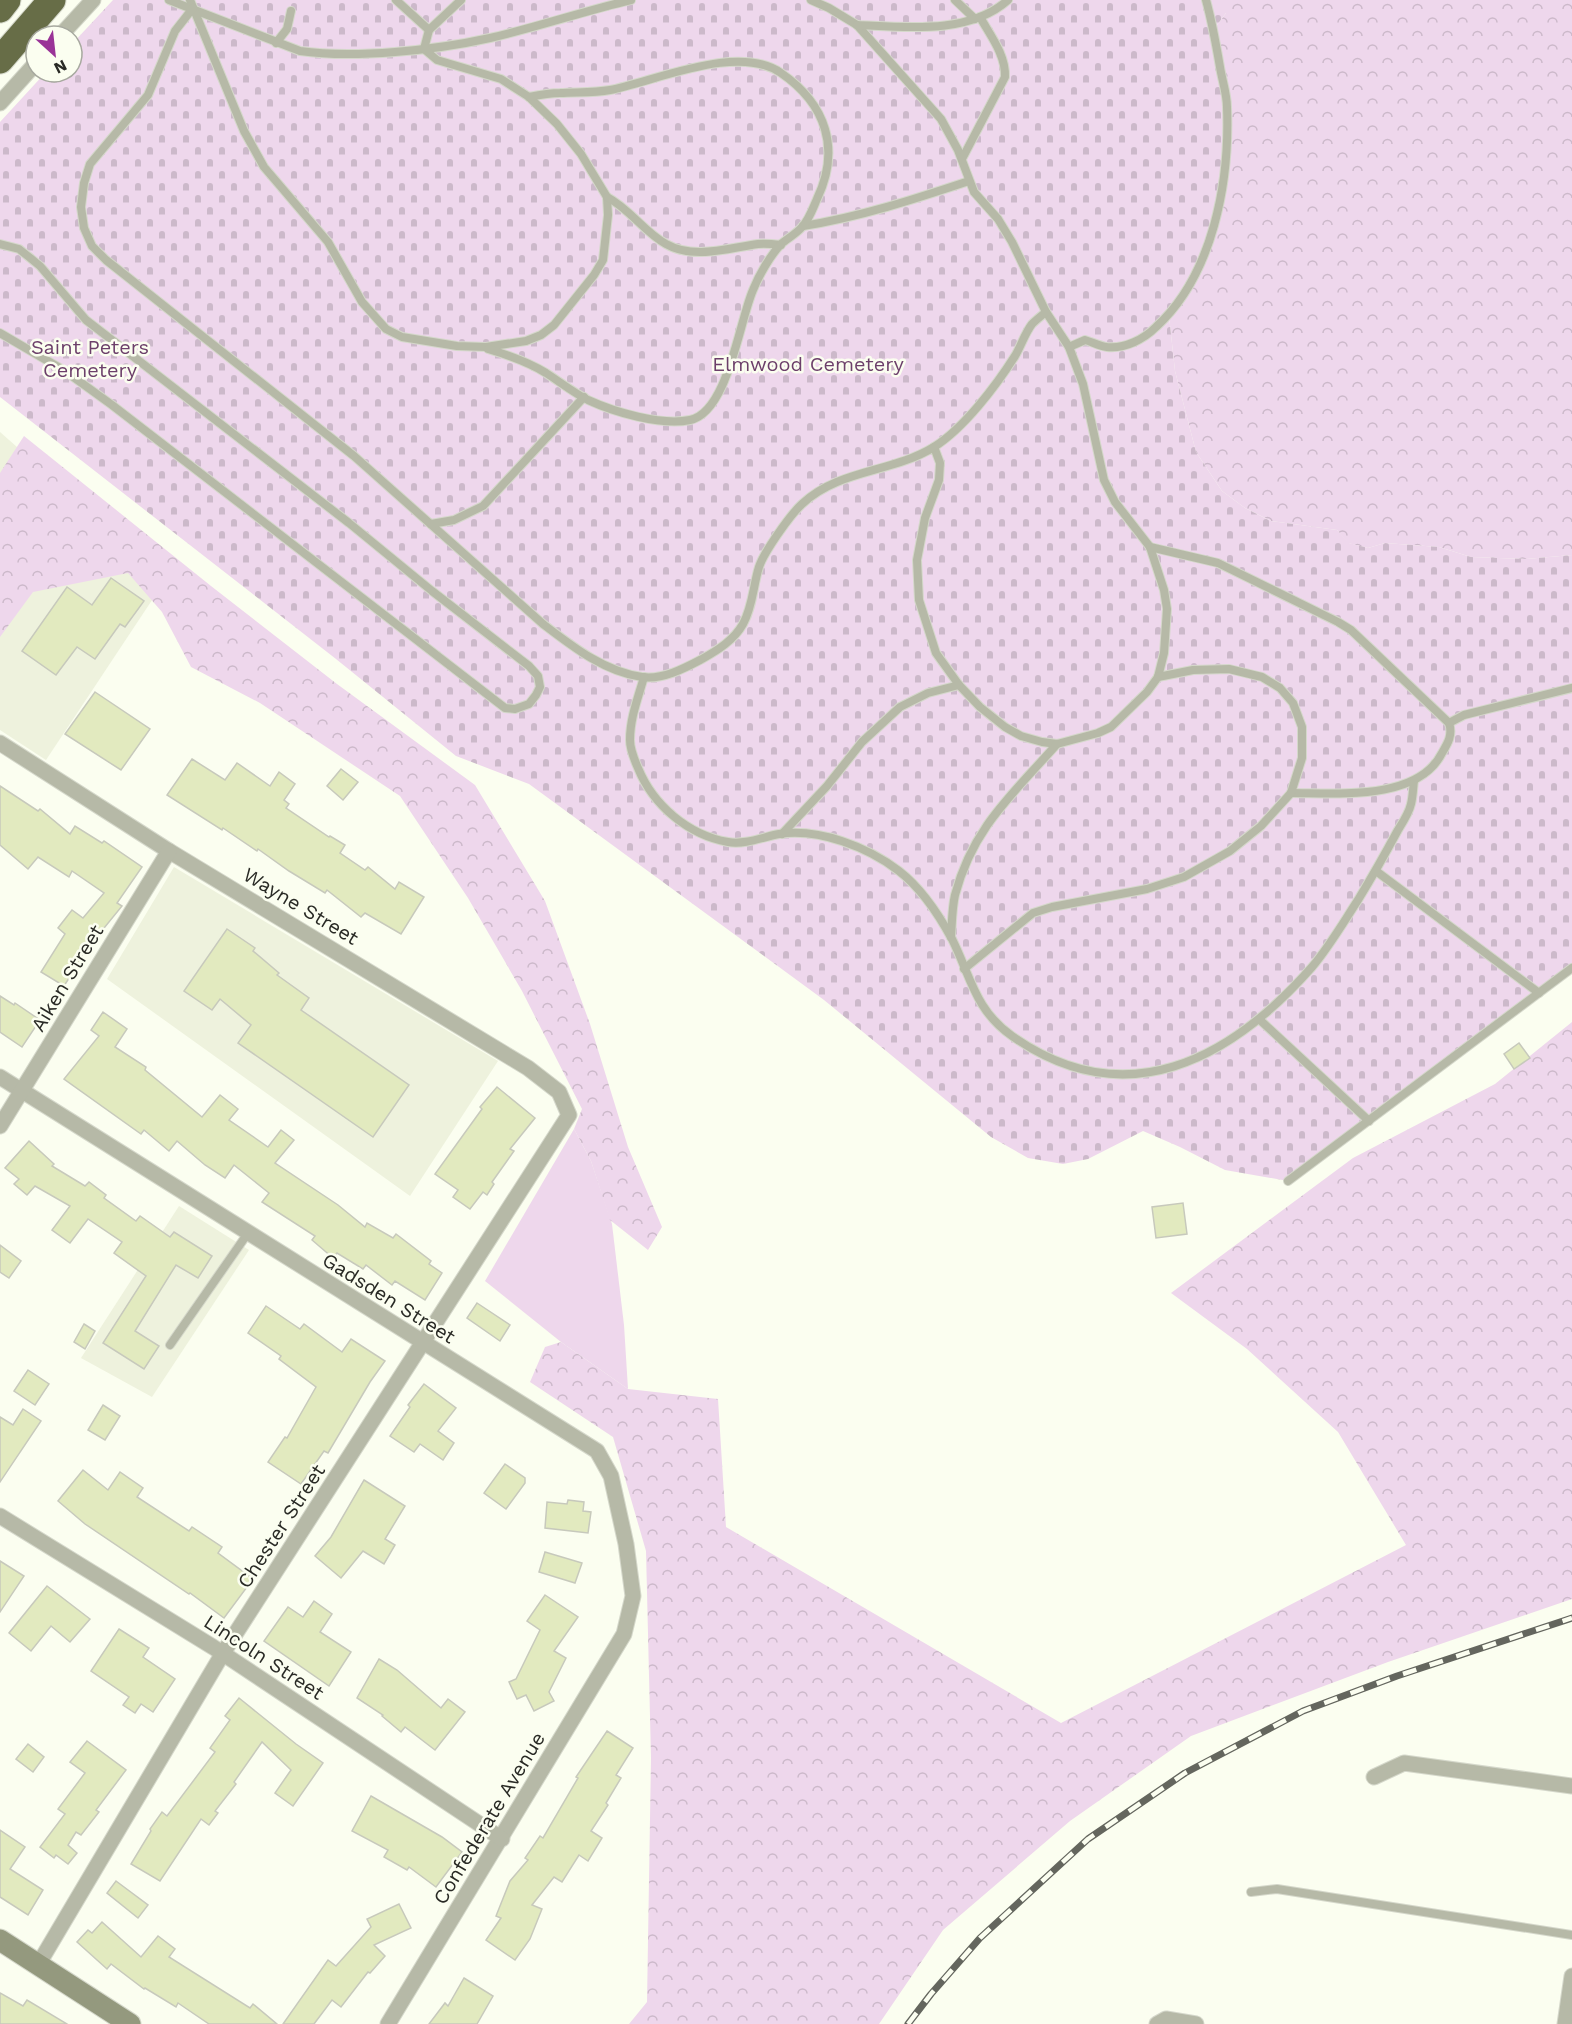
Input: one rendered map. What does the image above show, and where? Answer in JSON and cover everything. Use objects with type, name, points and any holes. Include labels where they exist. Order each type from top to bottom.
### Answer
[{"type":"highway","points":[[0,9],[8,0]]},
{"type":"highway","points":[[0,60],[52,0]]},
{"type":"street","points":[[71,24],[93,0]]},
{"type":"street","points":[[0,103],[24,76]]},
{"type":"street","name":"Wayne Street","points":[[0,743],[169,851],[528,1068],[559,1092],[569,1115]]},
{"type":"street","name":"Aiken Street","points":[[0,1126],[169,851]]},
{"type":"street","name":"Gadsden Street","points":[[0,1077],[597,1451],[611,1476],[626,1544],[633,1596],[624,1634]]},
{"type":"street","name":"Chester Street","points":[[38,1965],[223,1653],[569,1115]]},
{"type":"street","name":"Lincoln Street","points":[[0,1516],[223,1653],[501,1839]]},
{"type":"street","name":"Confederate Avenue","points":[[388,2024],[624,1634]]},
{"type":"street","points":[[1374,1777],[1404,1763],[1572,1786]]},
{"type":"street","points":[[0,1940],[130,2024]]},
{"type":"street","points":[[1565,2024],[1572,1976]]},
{"type":"street","points":[[1157,2024],[1166,2019],[1196,2024]]},
{"type":"lane","points":[[169,0],[191,4],[276,43],[316,54],[424,49],[489,38],[631,0]]},
{"type":"lane","points":[[396,0],[429,30]]},
{"type":"lane","points":[[424,49],[429,30],[461,0]]},
{"type":"lane","points":[[811,0],[857,25],[941,119],[962,159],[974,192],[998,219],[1012,242],[1046,312],[1069,347],[1083,384],[1104,480],[1115,501],[1150,548],[1164,590],[1167,609],[1164,653],[1158,678],[1111,727],[1098,733],[1057,744],[1022,736],[1005,727],[980,707],[959,685],[936,653],[919,600],[917,560],[925,518],[939,480],[940,463],[934,447]]},
{"type":"lane","points":[[954,0],[977,18],[1001,55],[1005,67],[1005,77],[962,159]]},
{"type":"lane","points":[[857,25],[935,26],[977,18],[1008,0]]},
{"type":"lane","points":[[1069,347],[1085,340],[1107,347],[1130,344],[1148,334],[1182,299],[1208,246],[1216,216],[1223,172],[1227,136],[1227,105],[1214,29],[1206,0]]},
{"type":"lane","points":[[191,4],[244,131],[264,167],[328,242],[362,302],[386,329],[402,337],[456,346],[481,346],[526,341],[541,335],[554,325],[581,294],[603,260],[608,197]]},
{"type":"lane","points":[[191,4],[175,31],[148,95],[90,164],[84,183],[81,207],[84,228],[92,246],[106,260],[354,456],[543,624],[574,648],[600,663],[644,677],[678,671],[718,650],[742,626],[750,609],[760,565],[789,518],[814,493],[834,482],[910,458],[934,447],[973,412],[1012,361],[1032,325],[1046,312]]},
{"type":"lane","points":[[276,43],[287,29],[291,11]]},
{"type":"lane","points":[[424,49],[437,60],[501,79],[529,97],[557,124],[608,197],[619,203],[666,244],[679,250],[702,252],[760,244],[781,245]]},
{"type":"lane","points":[[481,346],[528,363],[584,397],[633,415],[682,421],[700,416],[718,396],[753,290],[781,245],[803,226],[825,178],[829,150],[826,129],[818,109],[806,94],[778,71],[760,64],[695,66],[608,91],[557,93],[529,97]]},
{"type":"lane","points":[[803,226],[888,207],[969,181]]},
{"type":"lane","points":[[0,244],[19,249],[29,256],[86,320],[517,655],[538,676],[540,687],[536,695],[529,704],[515,709],[505,708],[112,405],[65,371],[0,333]]},
{"type":"lane","points":[[431,524],[454,520],[483,506],[584,397]]},
{"type":"lane","points":[[1150,548],[1218,563],[1338,622],[1351,630],[1449,723],[1452,731],[1440,758],[1427,773],[1414,781],[1358,792],[1291,793]]},
{"type":"lane","points":[[964,969],[1033,914],[1052,907],[1147,889],[1184,877],[1230,851],[1261,826],[1291,793],[1302,758],[1302,727],[1293,703],[1280,688],[1262,677],[1229,669],[1193,670],[1158,678]]},
{"type":"lane","points":[[644,677],[633,716],[630,742],[643,779],[653,797],[663,808],[684,824],[708,837],[730,843],[782,834],[814,834],[845,842],[881,860],[899,872],[918,890],[939,916],[983,1008],[997,1024],[1037,1051],[1084,1071],[1114,1075],[1165,1070],[1220,1047],[1260,1020],[1314,965],[1376,871],[1411,806],[1414,781]]},
{"type":"lane","points":[[782,834],[827,786],[862,742],[900,707],[928,693],[959,685]]},
{"type":"lane","points":[[1449,723],[1464,715],[1572,688]]},
{"type":"lane","points":[[951,938],[955,897],[978,840],[994,814],[1057,744]]},
{"type":"lane","points":[[1376,871],[1539,993]]},
{"type":"lane","points":[[1288,1181],[1572,968]]},
{"type":"lane","points":[[1260,1020],[1369,1121]]},
{"type":"lane","points":[[170,1345],[248,1233]]},
{"type":"lane","points":[[1251,1892],[1277,1889],[1572,1935]]},
{"type":"shaded area","points":[[0,432],[166,579],[46,760],[0,730]]},
{"type":"shaded area","points":[[174,867],[498,1061],[410,1196],[107,979]]},
{"type":"shaded area","points":[[179,1206],[249,1250],[152,1397],[81,1358]]},
{"type":"green space","name":"Elmwood Cemetery","points":[[113,0],[1226,0],[1226,13],[1214,29],[1227,105],[1223,172],[1207,246],[1169,316],[1175,371],[1196,452],[1222,491],[1245,508],[1271,521],[1337,530],[1349,543],[1368,548],[1385,543],[1439,547],[1471,557],[1526,559],[1572,555],[1572,968],[1288,1181],[1225,1170],[1143,1131],[1088,1159],[1063,1164],[1028,1158],[991,1137],[824,1000],[529,784],[456,756],[336,659],[0,397],[0,122],[35,84],[84,84],[84,31]]},
{"type":"green space","points":[[1226,0],[1572,0],[1572,555],[1526,559],[1471,557],[1439,547],[1385,543],[1368,548],[1348,543],[1337,530],[1271,521],[1245,508],[1222,491],[1196,452],[1175,371],[1169,316],[1214,29],[1226,13]]},
{"type":"green space","points":[[24,436],[337,684],[475,785],[545,901],[590,1024],[628,1147],[662,1227],[648,1250],[610,1220],[591,1161],[574,1129],[582,1109],[522,991],[468,898],[400,796],[260,703],[191,667],[162,612],[128,573],[33,592],[0,637],[0,473]]},
{"type":"green space","points":[[1572,1022],[1572,1599],[1388,1662],[1191,1736],[1070,1821],[943,1930],[879,2024],[629,2024],[647,2002],[651,1758],[646,1551],[613,1437],[530,1382],[545,1347],[561,1342],[628,1389],[718,1399],[726,1527],[1061,1723],[1406,1545],[1338,1432],[1247,1349],[1171,1293],[1353,1158],[1495,1084]]},
{"type":"green space","points":[[574,1129],[591,1161],[612,1224],[624,1325],[628,1389],[561,1342],[485,1281]]},
{"type":"building","points":[[111,578],[144,601],[125,627],[120,624],[95,659],[77,647],[56,675],[22,651],[67,587],[92,605]]},
{"type":"building","points":[[95,692],[150,729],[121,770],[65,734]]},
{"type":"building","points":[[192,759],[225,780],[237,763],[270,786],[279,772],[295,784],[284,800],[289,804],[286,808],[345,845],[340,853],[365,870],[368,867],[395,889],[399,882],[424,897],[401,934],[365,913],[361,917],[327,890],[325,893],[258,849],[257,851],[167,795]]},
{"type":"building","points":[[341,769],[358,782],[343,800],[327,786]]},
{"type":"building","points":[[0,786],[38,811],[40,809],[70,834],[75,826],[102,843],[104,841],[142,867],[117,903],[122,906],[78,960],[80,961],[64,986],[41,972],[65,934],[58,928],[72,910],[83,918],[104,893],[72,871],[69,877],[38,857],[28,869],[0,845]]},
{"type":"building","points":[[227,929],[255,948],[253,951],[279,973],[277,975],[309,998],[301,1010],[409,1085],[373,1137],[238,1043],[251,1025],[220,999],[212,1010],[184,991]]},
{"type":"building","points":[[0,996],[40,1020],[22,1047],[0,1032]]},
{"type":"building","points":[[103,1012],[127,1029],[115,1047],[146,1067],[145,1070],[202,1117],[220,1095],[238,1109],[229,1120],[268,1147],[281,1130],[294,1140],[275,1163],[338,1205],[365,1227],[367,1223],[393,1238],[396,1234],[431,1261],[429,1264],[442,1273],[425,1300],[395,1281],[392,1285],[366,1265],[363,1269],[337,1253],[333,1258],[312,1240],[315,1236],[262,1202],[269,1193],[234,1165],[225,1178],[205,1165],[177,1141],[169,1151],[144,1130],[141,1134],[64,1079],[99,1036],[91,1030]]},
{"type":"building","points":[[1519,1043],[1530,1058],[1514,1069],[1504,1054]]},
{"type":"building","points":[[497,1087],[535,1118],[510,1149],[514,1151],[492,1182],[494,1184],[487,1195],[483,1192],[470,1209],[453,1197],[458,1190],[435,1174],[482,1109],[480,1107]]},
{"type":"building","points":[[29,1141],[54,1164],[52,1166],[85,1186],[89,1182],[106,1195],[104,1198],[136,1221],[140,1216],[170,1237],[174,1232],[212,1256],[198,1278],[176,1265],[135,1331],[159,1346],[144,1369],[103,1343],[146,1276],[114,1253],[122,1242],[88,1219],[70,1243],[52,1230],[70,1206],[35,1186],[27,1195],[14,1184],[19,1179],[5,1168]]},
{"type":"building","points":[[1183,1203],[1187,1234],[1156,1238],[1152,1207]]},
{"type":"building","points":[[0,1245],[21,1261],[9,1278],[0,1272]]},
{"type":"building","points":[[477,1303],[510,1325],[500,1341],[467,1318]]},
{"type":"building","points":[[266,1306],[300,1329],[304,1324],[342,1352],[351,1339],[385,1361],[328,1453],[324,1451],[301,1484],[268,1462],[285,1437],[287,1438],[316,1387],[279,1359],[281,1356],[248,1333]]},
{"type":"building","points":[[84,1324],[95,1331],[85,1349],[74,1342]]},
{"type":"building","points":[[28,1370],[49,1384],[35,1405],[14,1391]]},
{"type":"building","points":[[424,1384],[456,1408],[438,1431],[454,1443],[443,1460],[420,1444],[414,1452],[390,1436],[410,1407],[408,1405]]},
{"type":"building","points":[[103,1405],[120,1416],[105,1440],[88,1430]]},
{"type":"building","points":[[23,1409],[41,1421],[0,1482],[0,1417],[13,1425]]},
{"type":"building","points":[[505,1464],[525,1478],[525,1483],[506,1509],[484,1493]]},
{"type":"building","points":[[83,1470],[108,1490],[120,1472],[143,1488],[137,1497],[189,1531],[192,1527],[222,1547],[218,1553],[253,1579],[224,1618],[85,1524],[58,1501]]},
{"type":"building","points":[[364,1480],[405,1506],[385,1539],[395,1545],[384,1564],[363,1551],[341,1578],[315,1556],[331,1537]]},
{"type":"building","points":[[568,1500],[584,1502],[583,1511],[591,1512],[588,1533],[545,1528],[547,1502],[567,1504]]},
{"type":"building","points":[[545,1552],[582,1563],[575,1583],[539,1572]]},
{"type":"building","points":[[0,1561],[24,1576],[0,1612]]},
{"type":"building","points":[[47,1586],[90,1619],[70,1642],[51,1626],[31,1651],[9,1633]]},
{"type":"building","points":[[545,1595],[578,1617],[554,1651],[566,1658],[549,1692],[554,1701],[534,1711],[526,1695],[517,1699],[509,1682],[516,1679],[540,1630],[527,1621]]},
{"type":"building","points":[[314,1601],[332,1614],[320,1632],[351,1652],[329,1686],[264,1641],[288,1607],[303,1617]]},
{"type":"building","points":[[119,1629],[149,1648],[143,1657],[175,1679],[153,1712],[141,1704],[135,1713],[123,1705],[129,1697],[91,1671]]},
{"type":"building","points":[[379,1659],[397,1670],[441,1708],[448,1699],[465,1712],[435,1750],[405,1727],[401,1732],[383,1715],[357,1698]]},
{"type":"building","points":[[239,1698],[323,1763],[293,1806],[275,1793],[291,1770],[262,1742],[234,1782],[236,1784],[215,1811],[218,1813],[209,1825],[201,1819],[160,1881],[131,1864],[162,1812],[167,1816],[215,1752],[210,1748],[230,1720],[225,1716]]},
{"type":"building","points":[[607,1731],[633,1748],[616,1775],[621,1778],[606,1803],[608,1805],[591,1831],[602,1838],[588,1861],[579,1855],[562,1882],[554,1877],[532,1905],[542,1909],[530,1939],[515,1960],[486,1940],[501,1918],[496,1916],[510,1881],[528,1860],[525,1858],[540,1836],[543,1838],[578,1778],[576,1777]]},
{"type":"building","points":[[87,1741],[126,1770],[96,1810],[99,1812],[81,1835],[76,1832],[68,1845],[77,1853],[68,1864],[56,1855],[54,1858],[40,1847],[65,1814],[58,1809],[85,1773],[70,1762]]},
{"type":"building","points":[[28,1744],[44,1757],[33,1772],[16,1759]]},
{"type":"building","points":[[371,1796],[442,1837],[462,1852],[436,1887],[409,1867],[407,1870],[384,1857],[388,1850],[352,1831]]},
{"type":"building","points":[[0,1830],[25,1847],[10,1869],[43,1890],[28,1915],[0,1897]]},
{"type":"building","points":[[116,1881],[148,1905],[138,1918],[107,1893]]},
{"type":"building","points":[[399,1904],[411,1928],[374,1945],[385,1956],[370,1973],[368,1972],[341,2007],[332,2000],[314,2024],[283,2024],[328,1960],[336,1966],[371,1927],[367,1919]]},
{"type":"building","points":[[102,1922],[141,1957],[158,1936],[175,1949],[169,1957],[250,2008],[253,2004],[277,2024],[209,2024],[178,2003],[176,2007],[144,1989],[111,1964],[107,1969],[77,1942],[88,1930],[92,1933]]},
{"type":"building","points":[[464,1978],[493,1996],[477,2024],[429,2024],[445,2003],[448,2006]]},
{"type":"building","points":[[0,1993],[23,2006],[27,2000],[67,2024],[0,2024]]},
{"type":"railway","points":[[908,2024],[980,1938],[1088,1839],[1185,1773],[1303,1711],[1397,1676],[1572,1618]]},
{"type":"park label","name":"Saint Peters Cemetery","points":[[90,358]]}]
